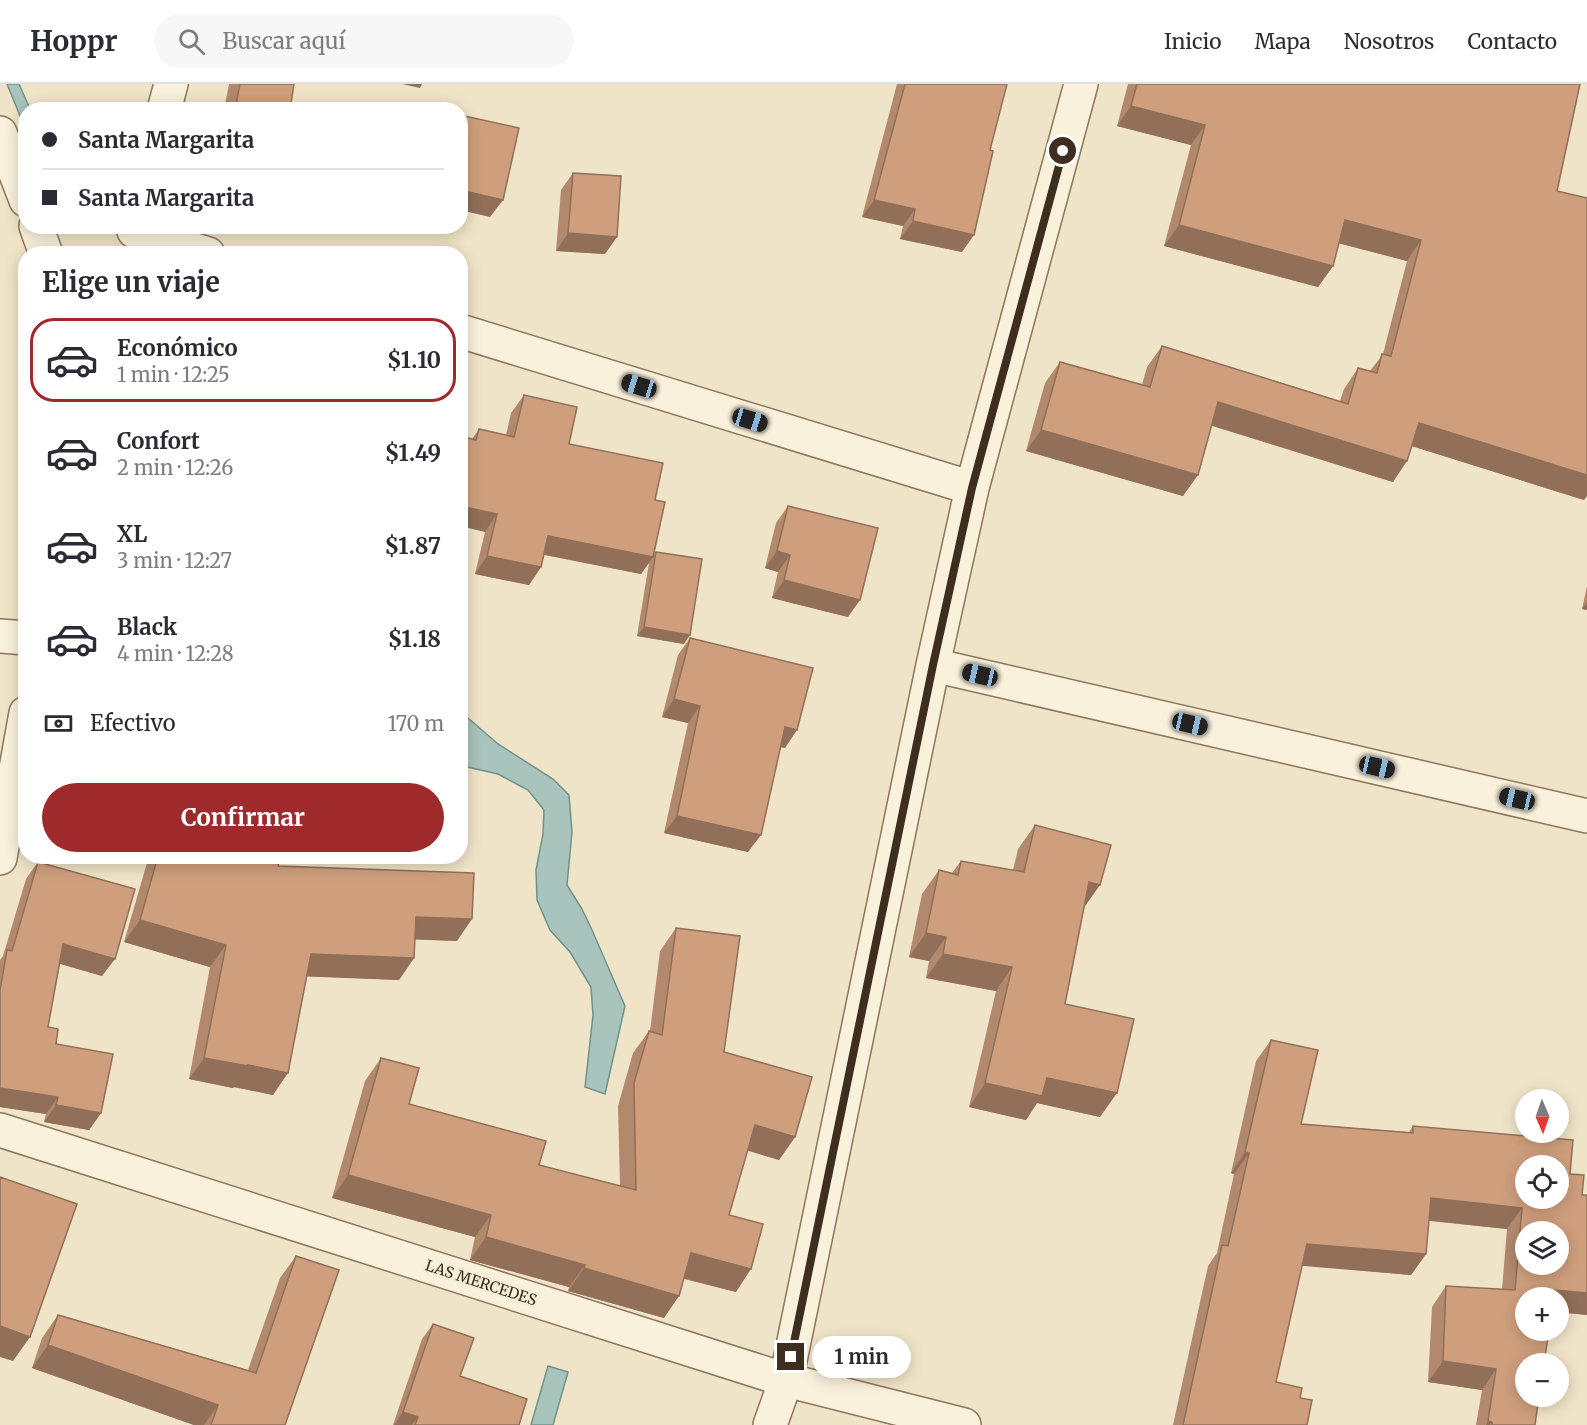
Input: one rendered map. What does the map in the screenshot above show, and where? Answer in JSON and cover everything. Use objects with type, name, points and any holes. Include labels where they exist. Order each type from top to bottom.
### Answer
[{"type":"street","points":[[166,102],[171,84]]},
{"type":"street","points":[[770,1425],[786,1380],[933,665],[972,488],[1081,84]]},
{"type":"street","points":[[0,133],[18,179]]},
{"type":"street","points":[[133,237],[173,246]]},
{"type":"street","points":[[468,333],[972,488]]},
{"type":"street","points":[[0,636],[18,637]]},
{"type":"street","points":[[933,665],[1587,816]]},
{"type":"street","points":[[0,858],[18,758]]},
{"type":"street","name":"LAS MERCEDES","points":[[0,1130],[786,1380],[964,1425]]},
{"type":"water","points":[[7,84],[19,84],[27,102],[18,102],[18,111]]},
{"type":"water","points":[[468,718],[498,744],[553,779],[569,795],[572,832],[567,885],[582,909],[625,1006],[605,1094],[585,1087],[593,1015],[591,987],[570,952],[550,930],[537,900],[536,870],[543,834],[544,810],[528,790],[498,774],[468,767]]},
{"type":"water","points":[[548,1366],[568,1372],[553,1425],[531,1425]]},
{"type":"building","points":[[240,84],[294,84],[291,102],[237,102]]},
{"type":"building","points":[[905,84],[1007,84],[990,150],[993,151],[974,235],[913,221],[915,209],[874,200]]},
{"type":"building","points":[[1137,84],[1580,84],[1557,191],[1587,198],[1587,475],[1419,423],[1407,461],[1218,402],[1198,475],[1041,430],[1060,362],[1150,387],[1162,346],[1348,404],[1358,368],[1377,373],[1382,354],[1391,356],[1421,240],[1345,220],[1333,266],[1179,225],[1205,125],[1131,106]]},
{"type":"building","points":[[468,117],[519,128],[503,200],[468,192]]},
{"type":"building","points":[[573,173],[621,176],[617,237],[568,233]]},
{"type":"building","points":[[524,395],[577,407],[569,444],[663,463],[655,500],[665,502],[653,557],[548,536],[541,567],[487,556],[497,514],[468,508],[468,438],[476,440],[479,429],[514,437]]},
{"type":"building","points":[[788,506],[878,528],[860,600],[784,580],[790,555],[777,551]]},
{"type":"building","points":[[656,552],[702,559],[690,635],[644,627]]},
{"type":"building","points":[[690,638],[813,668],[797,730],[785,727],[761,835],[677,816],[700,706],[674,699]]},
{"type":"building","points":[[1035,825],[1111,845],[1100,885],[1089,882],[1065,1004],[1134,1019],[1117,1093],[1047,1078],[1042,1096],[985,1083],[1012,967],[943,954],[946,937],[926,933],[939,870],[958,875],[961,861],[1024,872]]},
{"type":"building","points":[[37,864],[45,864],[135,889],[115,959],[63,944],[48,1027],[58,1029],[56,1044],[113,1054],[101,1113],[56,1105],[58,1097],[0,1088],[0,990],[7,950],[12,951]]},
{"type":"building","points":[[156,864],[279,864],[278,866],[474,873],[472,919],[416,917],[414,958],[311,954],[288,1073],[204,1058],[226,945],[140,920]]},
{"type":"building","points":[[676,928],[740,936],[724,1052],[812,1077],[795,1137],[755,1125],[729,1215],[763,1224],[751,1269],[691,1253],[679,1296],[584,1268],[585,1265],[486,1237],[491,1215],[348,1175],[381,1058],[419,1068],[409,1104],[546,1141],[539,1165],[636,1190],[634,1083],[649,1031],[662,1035]]},
{"type":"building","points":[[1271,1040],[1318,1050],[1301,1124],[1413,1133],[1413,1126],[1515,1135],[1515,1143],[1569,1143],[1569,1140],[1573,1140],[1570,1174],[1584,1175],[1582,1195],[1587,1195],[1587,1293],[1569,1291],[1569,1287],[1515,1287],[1516,1275],[1569,1275],[1569,1221],[1521,1221],[1522,1209],[1569,1209],[1569,1155],[1515,1155],[1515,1207],[1431,1198],[1426,1254],[1307,1244],[1276,1382],[1302,1388],[1300,1398],[1312,1400],[1307,1425],[1183,1425],[1222,1245],[1228,1246],[1249,1153],[1245,1152]]},
{"type":"building","points":[[0,1177],[77,1204],[30,1337],[0,1326]]},
{"type":"building","points":[[296,1256],[339,1270],[285,1425],[211,1425],[218,1405],[48,1345],[58,1315],[256,1373]]},
{"type":"building","points":[[1446,1286],[1515,1290],[1515,1341],[1547,1341],[1546,1353],[1515,1353],[1515,1407],[1537,1407],[1535,1425],[1492,1425],[1492,1422],[1488,1421],[1496,1369],[1443,1361]]},
{"type":"building","points":[[433,1324],[474,1338],[460,1376],[527,1399],[519,1425],[415,1425],[418,1417],[403,1412]]},
{"type":"route","points":[[791,1357],[933,665],[972,488],[1063,151]]}]
